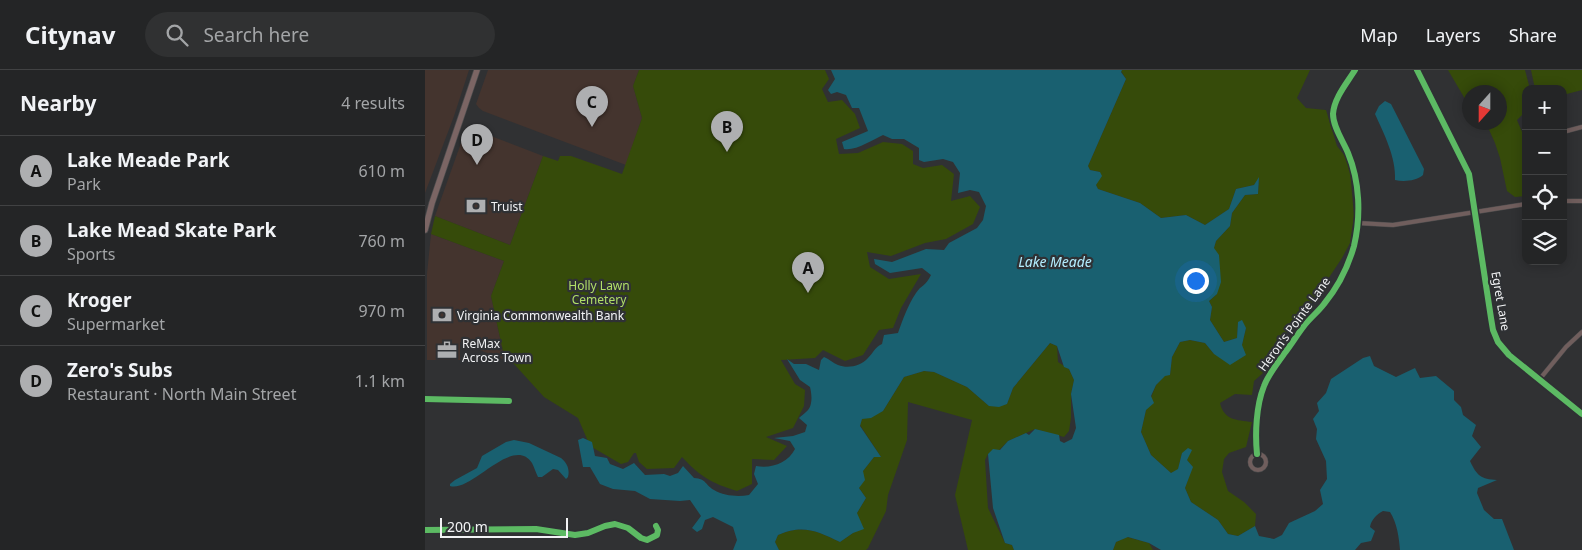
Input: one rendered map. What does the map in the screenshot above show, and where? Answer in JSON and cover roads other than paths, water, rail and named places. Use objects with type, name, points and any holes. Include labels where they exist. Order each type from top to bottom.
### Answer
[{"type":"main road","points":[[425,230],[432,203],[477,70]]},
{"type":"street","name":"Heron's Pointe Lane","points":[[1257,454],[1256,431],[1264,385],[1304,325],[1336,288],[1350,259],[1358,223],[1358,198],[1355,175],[1348,153],[1335,124],[1333,114],[1338,97],[1355,70]]},
{"type":"street","points":[[1417,70],[1466,166],[1471,180],[1476,212]]},
{"type":"street","points":[[1567,131],[1582,127]]},
{"type":"street","points":[[1567,201],[1582,201]]},
{"type":"street","points":[[1358,223],[1393,225],[1522,205]]},
{"type":"street","name":"Egret Lane","points":[[1476,212],[1495,336],[1501,347],[1509,355],[1582,414]]},
{"type":"street","points":[[1539,380],[1566,347],[1582,332]]},
{"type":"street","points":[[425,399],[509,401]]},
{"type":"street","name":"Heron's Pointe Lane","points":[[1257,454],[1263,456],[1265,462],[1263,468],[1258,470],[1252,467],[1250,461],[1257,454]]},
{"type":"street","points":[[425,529],[536,529],[575,535],[588,533],[615,524],[628,528],[641,538],[647,540],[657,535],[658,530],[656,526]]},
{"type":"water","name":"Lake Meade","points":[[831,70],[1122,70],[1121,72],[1126,79],[1088,166],[1090,170],[1100,172],[1102,176],[1096,185],[1098,189],[1140,203],[1161,218],[1186,215],[1205,225],[1229,209],[1236,189],[1254,185],[1259,177],[1258,194],[1245,195],[1232,213],[1230,226],[1216,241],[1214,248],[1219,255],[1221,282],[1217,294],[1209,301],[1212,307],[1210,320],[1224,342],[1237,338],[1238,322],[1242,320],[1246,328],[1242,345],[1246,355],[1230,365],[1214,354],[1205,343],[1190,340],[1180,342],[1172,357],[1170,375],[1165,376],[1156,385],[1151,396],[1154,403],[1146,410],[1141,432],[1151,455],[1171,473],[1178,469],[1182,453],[1188,448],[1192,450],[1187,460],[1193,467],[1185,488],[1191,502],[1218,520],[1228,534],[1238,536],[1255,526],[1259,536],[1274,539],[1282,535],[1289,523],[1315,511],[1323,504],[1320,490],[1327,479],[1326,461],[1316,439],[1317,429],[1313,419],[1319,411],[1317,403],[1326,393],[1331,379],[1363,358],[1370,356],[1374,366],[1396,377],[1415,368],[1420,378],[1436,376],[1454,391],[1454,400],[1461,407],[1463,415],[1476,425],[1472,436],[1481,447],[1470,461],[1480,476],[1497,480],[1478,488],[1477,493],[1484,510],[1494,519],[1502,519],[1514,550],[1400,550],[1394,521],[1390,512],[1383,511],[1375,517],[1371,524],[1370,527],[1375,531],[1371,541],[1361,543],[1355,550],[1161,550],[1149,543],[1128,537],[1116,542],[1113,550],[1014,550],[1012,545],[1005,543],[993,508],[988,454],[993,449],[1000,450],[1008,441],[1026,433],[1029,435],[1035,429],[1059,435],[1060,441],[1064,443],[1072,439],[1076,428],[1071,394],[1074,380],[1069,369],[1064,367],[1057,346],[1050,343],[1013,388],[1007,404],[999,407],[989,406],[967,387],[934,372],[924,371],[904,377],[883,411],[871,418],[862,419],[860,426],[881,457],[874,457],[863,471],[865,480],[859,488],[866,498],[857,513],[864,529],[853,533],[840,542],[817,532],[803,529],[778,535],[775,542],[779,550],[733,550],[737,540],[733,527],[713,517],[705,520],[702,529],[697,532],[692,528],[701,516],[690,500],[650,499],[635,491],[613,489],[600,484],[590,467],[583,467],[578,440],[583,438],[592,442],[595,456],[607,458],[610,464],[623,469],[634,463],[645,475],[664,474],[670,476],[678,473],[683,466],[694,478],[703,481],[722,494],[731,496],[749,495],[758,484],[754,474],[756,466],[767,467],[779,464],[788,458],[795,449],[790,441],[774,438],[793,436],[805,432],[807,425],[799,418],[810,407],[810,387],[800,380],[787,359],[794,364],[806,364],[819,370],[821,360],[824,357],[846,367],[858,365],[865,361],[882,344],[884,335],[898,333],[913,298],[931,275],[922,268],[890,273],[875,264],[874,259],[892,262],[926,249],[944,250],[949,243],[977,228],[983,220],[986,206],[979,192],[970,190],[958,193],[960,173],[953,162],[943,159],[924,162],[919,160],[919,148],[904,139],[892,139],[883,135],[859,147],[844,149],[842,142],[868,131],[859,108],[852,108],[846,95],[837,92],[831,94],[828,90],[835,79]]},
{"type":"water","points":[[1385,101],[1391,104],[1424,169],[1423,175],[1417,179],[1395,180],[1394,163],[1386,138],[1375,114],[1379,106]]},
{"type":"water","points":[[514,440],[529,443],[561,458],[569,471],[568,477],[566,479],[558,470],[553,469],[542,477],[538,477],[532,463],[524,456],[514,455],[503,459],[459,486],[450,486],[455,480],[477,468],[482,456],[506,442]]},
{"type":"place","name":"Kroger","points":[[592,127]]},
{"type":"place","name":"Lake Mead Skate Park","points":[[727,152]]},
{"type":"place","name":"Zero's Subs","points":[[477,165]]},
{"type":"place","name":"Truist","points":[[476,206]]},
{"type":"place","name":"Lake Meade Park","points":[[808,293]]},
{"type":"place","name":"Virginia Commonwealth Bank","points":[[442,315]]},
{"type":"place","name":"ReMax Across Town","points":[[447,350]]},
{"type":"park label","name":"Holly Lawn Cemetery","points":[[599,292]]}]
